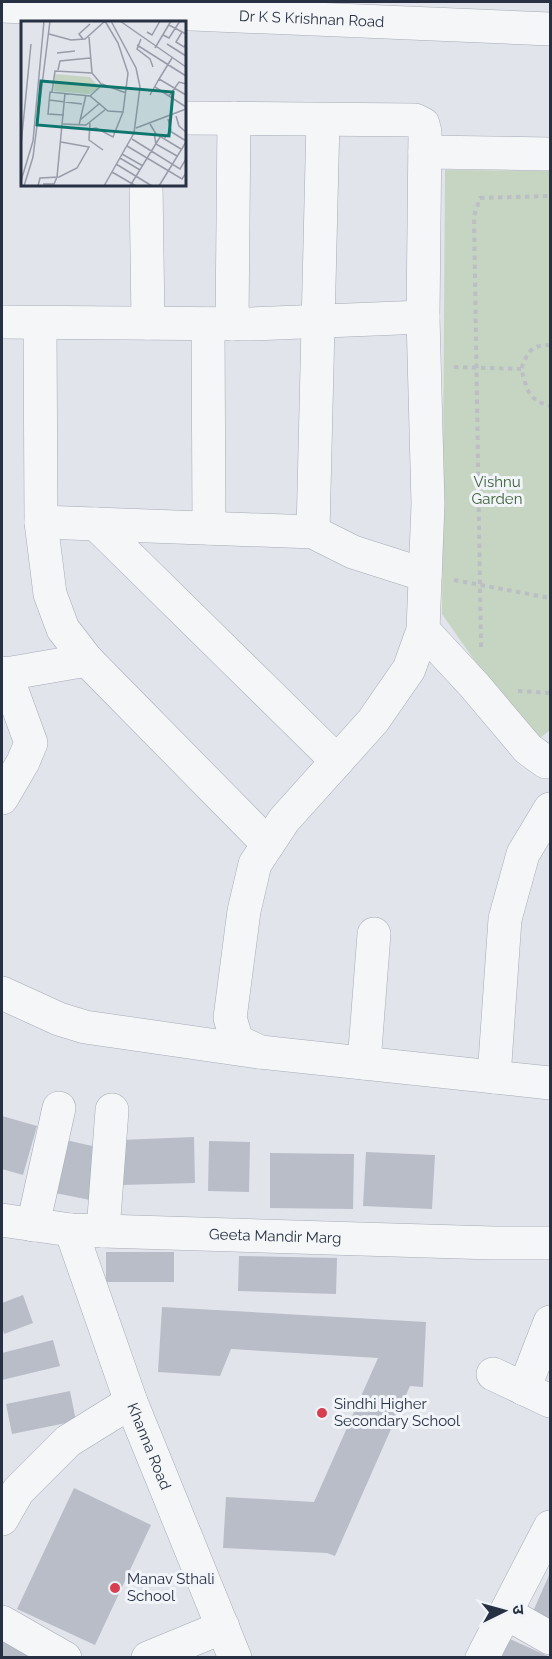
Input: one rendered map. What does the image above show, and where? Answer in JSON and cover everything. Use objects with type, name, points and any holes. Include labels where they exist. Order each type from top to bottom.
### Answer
[{"type":"street","name":"Dr K S Krishnan Road","points":[[2,6],[550,29]]},
{"type":"street","points":[[186,118],[415,120],[423,124],[425,132],[423,317],[428,504],[423,630],[409,669],[373,721],[284,820],[255,864],[244,911],[230,1018],[237,1041],[260,1052]]},
{"type":"street","points":[[209,528],[234,118]]},
{"type":"street","points":[[313,532],[322,120]]},
{"type":"street","points":[[425,152],[550,154]]},
{"type":"street","points":[[146,186],[148,323]]},
{"type":"street","points":[[2,322],[220,324],[423,317]]},
{"type":"street","points":[[40,323],[41,522],[50,594],[55,613],[63,629],[87,660],[268,844]]},
{"type":"street","points":[[41,522],[313,532],[353,552],[425,575]]},
{"type":"street","points":[[96,524],[337,761]]},
{"type":"street","points":[[423,630],[474,685],[528,749],[546,762],[550,762]]},
{"type":"street","points":[[2,798],[31,743],[4,674],[87,660]]},
{"type":"street","points":[[494,1077],[505,919],[523,854],[550,809]]},
{"type":"street","points":[[364,1063],[374,934]]},
{"type":"street","points":[[2,993],[59,1019],[84,1027],[260,1052],[550,1083]]},
{"type":"street","points":[[33,1225],[60,1108]]},
{"type":"street","points":[[103,1231],[112,1110]]},
{"type":"street","name":"Geeta Mandir Marg","points":[[2,1220],[70,1230],[550,1243]]},
{"type":"street","name":"Khanna Road","points":[[70,1230],[130,1402],[235,1658]]},
{"type":"street","points":[[493,1374],[537,1395],[550,1322]]},
{"type":"street","points":[[2,1519],[18,1491],[68,1441],[130,1402]]},
{"type":"street","points":[[2,1473],[51,1458]]},
{"type":"street","points":[[482,1658],[550,1527]]},
{"type":"street","points":[[506,1613],[550,1638]]},
{"type":"street","points":[[2,1622],[64,1658]]},
{"type":"street","points":[[148,1658],[223,1627]]},
{"type":"path","points":[[482,653],[474,216],[480,198],[550,195]]},
{"type":"path","points":[[550,345],[540,345],[529,351],[521,369],[528,392],[536,402],[550,406]]},
{"type":"path","points":[[444,367],[521,369]]},
{"type":"path","points":[[425,575],[550,598]]},
{"type":"path","points":[[511,683],[518,691],[550,693]]},
{"type":"green space","name":"Vishnu Garden","points":[[445,170],[550,171],[550,730],[533,744],[442,614]]},
{"type":"building","points":[[2,1116],[37,1126],[23,1175],[2,1169]]},
{"type":"building","points":[[194,1137],[195,1183],[121,1185],[120,1140]]},
{"type":"building","points":[[57,1138],[101,1148],[90,1200],[45,1191]]},
{"type":"building","points":[[209,1141],[250,1142],[249,1192],[208,1191]]},
{"type":"building","points":[[366,1152],[435,1155],[432,1209],[363,1206]]},
{"type":"building","points":[[270,1153],[354,1154],[353,1209],[270,1208]]},
{"type":"building","points":[[106,1252],[174,1252],[174,1282],[106,1282]]},
{"type":"building","points":[[239,1256],[337,1258],[336,1294],[238,1291]]},
{"type":"building","points":[[23,1295],[33,1323],[4,1334],[2,1303]]},
{"type":"building","points":[[162,1307],[426,1322],[423,1387],[410,1386],[335,1556],[327,1553],[223,1548],[226,1497],[314,1502],[378,1358],[231,1349],[220,1376],[158,1372]]},
{"type":"building","points":[[53,1340],[60,1366],[2,1380],[2,1353]]},
{"type":"building","points":[[70,1391],[76,1421],[12,1434],[6,1404]]},
{"type":"building","points":[[74,1488],[151,1525],[95,1645],[17,1609]]},
{"type":"building","points":[[550,1573],[550,1625],[531,1616]]},
{"type":"building","points":[[510,1639],[550,1657],[550,1658],[501,1658]]},
{"type":"building","points":[[2,1640],[34,1658],[2,1658]]},
{"type":"place","name":"Sindhi Higher Secondary School","points":[[322,1413]]},
{"type":"place","name":"Manav Sthali School","points":[[115,1588]]}]
